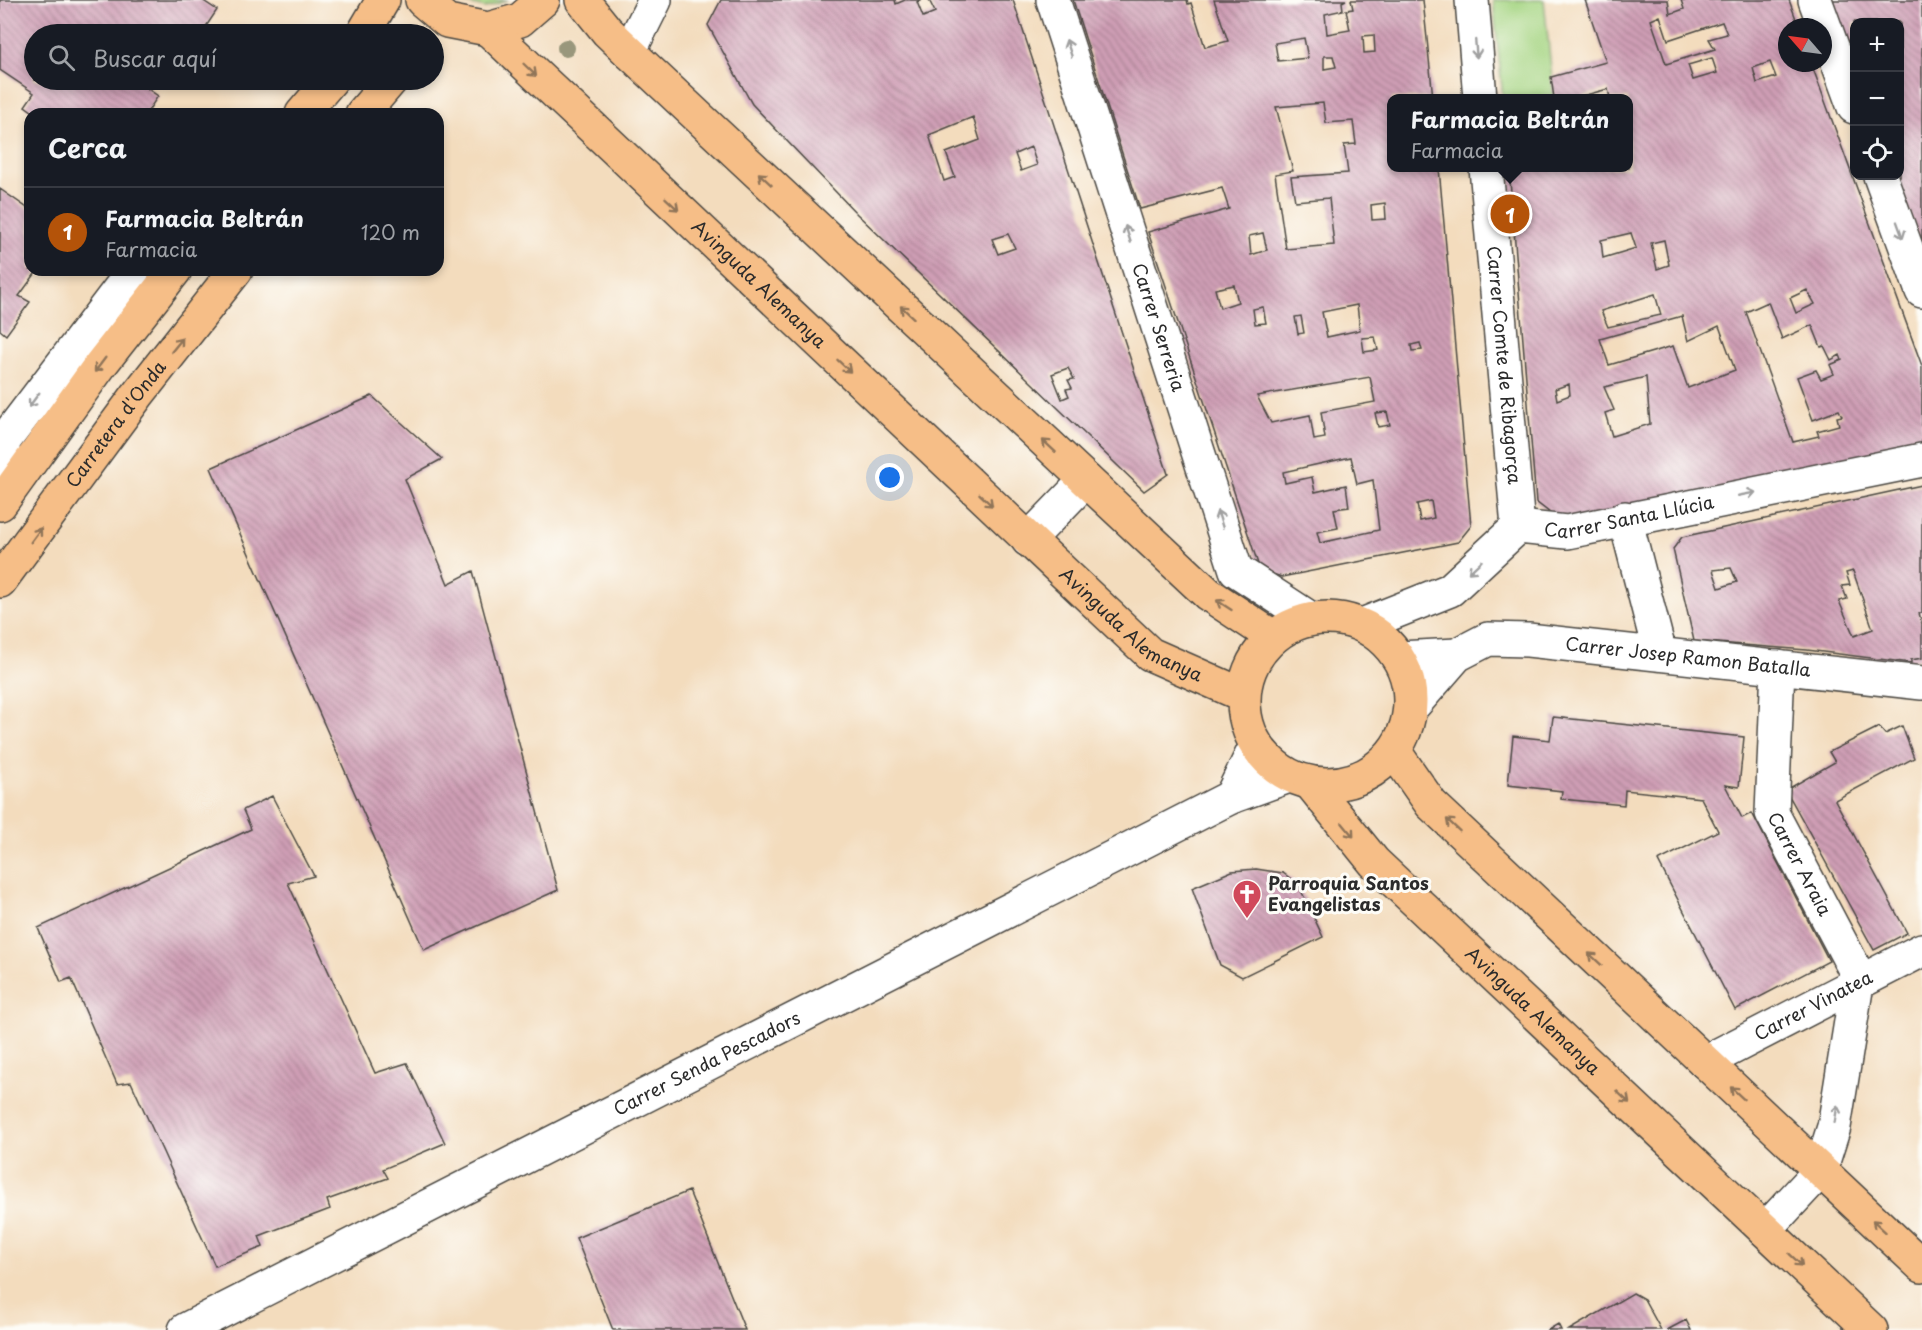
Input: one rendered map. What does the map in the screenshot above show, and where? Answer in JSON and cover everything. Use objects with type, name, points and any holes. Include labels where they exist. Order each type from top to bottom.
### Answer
[{"type":"main road","points":[[369,24],[383,0]]},
{"type":"main road","points":[[422,0],[437,24]]},
{"type":"main road","points":[[444,28],[488,29],[519,20],[543,0]]},
{"type":"main road","points":[[582,0],[629,52],[1208,594],[1273,637]]},
{"type":"main road","name":"Avinguda Alemanya","points":[[488,29],[1150,654],[1244,695]]},
{"type":"main road","points":[[307,108],[322,90]]},
{"type":"main road","points":[[367,108],[382,90]]},
{"type":"main road","points":[[2,501],[101,364],[170,276]]},
{"type":"main road","name":"Carretera d'Onda","points":[[0,581],[139,393],[231,276]]},
{"type":"main road","points":[[1337,618],[1362,625],[1383,639],[1399,658],[1409,682],[1411,708],[1406,730],[1395,751],[1378,768],[1358,780],[1335,785],[1300,780],[1271,764],[1256,746],[1246,722],[1244,695],[1248,674],[1258,653],[1273,637],[1291,626],[1311,619],[1337,618]]},
{"type":"main road","points":[[1395,751],[1431,804],[1922,1266]]},
{"type":"main road","name":"Avinguda Alemanya","points":[[1300,780],[1374,862],[1871,1330]]},
{"type":"street","points":[[629,52],[656,0]]},
{"type":"street","name":"Carrer Serreria","points":[[1053,0],[1236,570],[1311,619]]},
{"type":"street","points":[[1472,0],[1480,94]]},
{"type":"street","points":[[1815,0],[1850,96]]},
{"type":"street","name":"Carrer Comte de Ribagorça","points":[[1486,172],[1518,527]]},
{"type":"street","points":[[1881,180],[1922,291]]},
{"type":"street","points":[[2,501],[3,442],[129,276]]},
{"type":"street","name":"Carrer Santa Llúcia","points":[[1362,625],[1450,590],[1518,527],[1567,532],[1625,518],[1922,460]]},
{"type":"street","points":[[1028,540],[1086,480]]},
{"type":"street","points":[[1625,518],[1660,654]]},
{"type":"street","name":"Carrer Josep Ramon Batalla","points":[[1411,708],[1457,655],[1488,639],[1528,640],[1922,683]]},
{"type":"street","name":"Carrer Josep Ramon Batalla","points":[[1399,658],[1457,655]]},
{"type":"street","name":"Carrer Araia","points":[[1778,667],[1772,813],[1859,982]]},
{"type":"street","points":[[1231,797],[1256,746]]},
{"type":"street","name":"Carrer Senda Pescadors","points":[[185,1330],[1231,797],[1300,780]]},
{"type":"street","name":"Carrer Vinatea","points":[[1705,1062],[1922,950]]},
{"type":"street","points":[[1765,1230],[1820,1171],[1833,1127],[1859,982]]},
{"type":"green space","points":[[453,0],[508,0],[485,8]]},
{"type":"green space","points":[[1493,0],[1544,0],[1554,94],[1503,94]]},
{"type":"building","points":[[0,0],[202,0],[217,10],[208,24],[24,24],[24,86],[0,70]]},
{"type":"building","points":[[721,0],[895,0],[896,4],[905,0],[922,0],[917,2],[923,17],[935,12],[929,0],[1013,0],[1168,474],[1144,491],[857,214],[752,104],[708,25]],"holes":[[[973,117],[980,140],[946,153],[955,177],[944,181],[929,135]],[[1031,147],[1037,165],[1021,171],[1015,154]],[[1008,234],[1015,248],[998,254],[992,239]],[[1068,368],[1074,379],[1068,380],[1072,388],[1066,389],[1069,396],[1062,399],[1052,374]]]},
{"type":"building","points":[[1073,0],[1187,0],[1188,4],[1191,3],[1205,47],[1228,41],[1214,0],[1346,0],[1342,2],[1343,10],[1325,14],[1327,34],[1350,30],[1346,10],[1353,9],[1351,0],[1423,0],[1433,94],[1387,94],[1387,172],[1439,172],[1471,526],[1458,542],[1282,577],[1260,570],[1148,232],[1229,209],[1222,188],[1140,209]],"holes":[[[1374,35],[1375,52],[1364,53],[1363,36]],[[1304,38],[1308,58],[1278,61],[1275,43]],[[1324,56],[1333,56],[1336,67],[1324,69]],[[1323,103],[1326,123],[1353,121],[1356,144],[1344,145],[1348,173],[1291,177],[1295,201],[1329,198],[1334,245],[1286,249],[1275,174],[1293,171],[1276,107]],[[1385,203],[1386,219],[1372,220],[1371,205]],[[1263,233],[1267,250],[1251,255],[1249,236]],[[1234,285],[1238,302],[1220,308],[1215,289]],[[1357,305],[1360,330],[1327,337],[1322,312]],[[1263,307],[1266,323],[1255,324],[1253,309]],[[1301,316],[1304,333],[1298,334],[1295,317]],[[1375,337],[1378,350],[1364,352],[1362,338]],[[1420,343],[1422,350],[1412,351],[1411,345]],[[1370,377],[1375,402],[1321,412],[1325,438],[1314,440],[1310,415],[1271,423],[1257,396]],[[1387,412],[1390,425],[1378,427],[1375,413]],[[1351,457],[1357,484],[1373,480],[1379,530],[1320,543],[1317,532],[1338,528],[1334,509],[1349,507],[1346,485],[1315,492],[1312,477],[1285,483],[1283,472]],[[1431,501],[1434,518],[1420,521],[1417,504]]]},
{"type":"building","points":[[1585,0],[1668,0],[1670,14],[1684,9],[1681,0],[1789,0],[1796,18],[1778,18],[1778,72],[1814,72],[1850,169],[1850,180],[1854,180],[1922,366],[1922,447],[1563,523],[1536,502],[1509,172],[1633,172],[1633,94],[1609,94],[1608,89],[1590,94],[1553,94],[1551,77],[1606,62]],"holes":[[[1660,16],[1668,40],[1722,22],[1727,34],[1709,39],[1715,49],[1666,64],[1651,20]],[[1712,58],[1717,73],[1693,80],[1688,65]],[[1770,62],[1776,77],[1757,83],[1753,68]],[[1631,233],[1636,248],[1603,258],[1601,240]],[[1664,240],[1669,265],[1657,269],[1651,243]],[[1807,290],[1815,304],[1796,313],[1790,298]],[[1655,294],[1661,315],[1608,327],[1601,311]],[[1768,302],[1782,339],[1812,325],[1821,347],[1824,346],[1831,360],[1840,355],[1842,360],[1830,365],[1834,374],[1821,379],[1816,370],[1797,377],[1813,420],[1839,410],[1842,416],[1837,417],[1839,425],[1817,431],[1819,436],[1793,442],[1746,312]],[[1682,316],[1688,341],[1719,326],[1735,370],[1688,388],[1673,346],[1609,365],[1600,339]],[[1646,377],[1650,424],[1612,436],[1605,413],[1614,410],[1604,387]],[[1569,384],[1570,395],[1557,400],[1555,389]]]},
{"type":"building","points":[[1832,0],[1922,0],[1922,248],[1896,180],[1904,180],[1904,18],[1850,18],[1850,51]]},
{"type":"building","points":[[30,90],[149,90],[158,96],[150,108],[28,108],[25,106],[34,93]]},
{"type":"building","points":[[0,189],[24,206],[24,276],[34,276],[19,296],[30,302],[6,335],[0,330]]},
{"type":"building","points":[[372,396],[442,459],[405,479],[448,584],[473,571],[558,890],[424,950],[211,468]]},
{"type":"building","points":[[1922,485],[1922,613],[1919,613],[1922,624],[1922,658],[1911,660],[1911,663],[1807,650],[1694,641],[1673,549],[1682,537]],"holes":[[[1731,568],[1737,582],[1719,588],[1713,570]],[[1853,571],[1873,629],[1854,636],[1839,601],[1847,599],[1842,586],[1850,585],[1846,573]]]},
{"type":"building","points":[[1553,717],[1744,737],[1739,787],[1725,785],[1742,818],[1752,813],[1829,961],[1735,1010],[1658,861],[1718,831],[1701,798],[1625,790],[1624,805],[1561,799],[1562,791],[1508,785],[1513,736],[1550,740]]},
{"type":"building","points":[[1902,726],[1914,758],[1835,800],[1907,933],[1874,950],[1786,790],[1835,762],[1829,752],[1879,727],[1885,734]]},
{"type":"building","points":[[272,796],[314,876],[288,883],[375,1073],[407,1063],[445,1143],[383,1169],[388,1178],[327,1200],[330,1209],[259,1236],[263,1247],[215,1266],[131,1082],[117,1084],[71,978],[61,982],[38,928],[251,829],[243,810]]},
{"type":"building","points":[[1256,869],[1283,873],[1298,884],[1323,937],[1242,977],[1220,965],[1192,888],[1232,871]]},
{"type":"building","points":[[689,1191],[745,1330],[613,1330],[576,1238]]},
{"type":"building","points":[[1633,1293],[1644,1299],[1661,1330],[1569,1330]]},
{"type":"building","points":[[1686,1320],[1691,1330],[1667,1330]]},
{"type":"building","points":[[1558,1324],[1561,1330],[1548,1330]]},
{"type":"place","name":"Farmacia Beltrán","points":[[1510,214]]},
{"type":"place","name":"Parroquia Santos Evangelistas","points":[[1247,920]]}]
